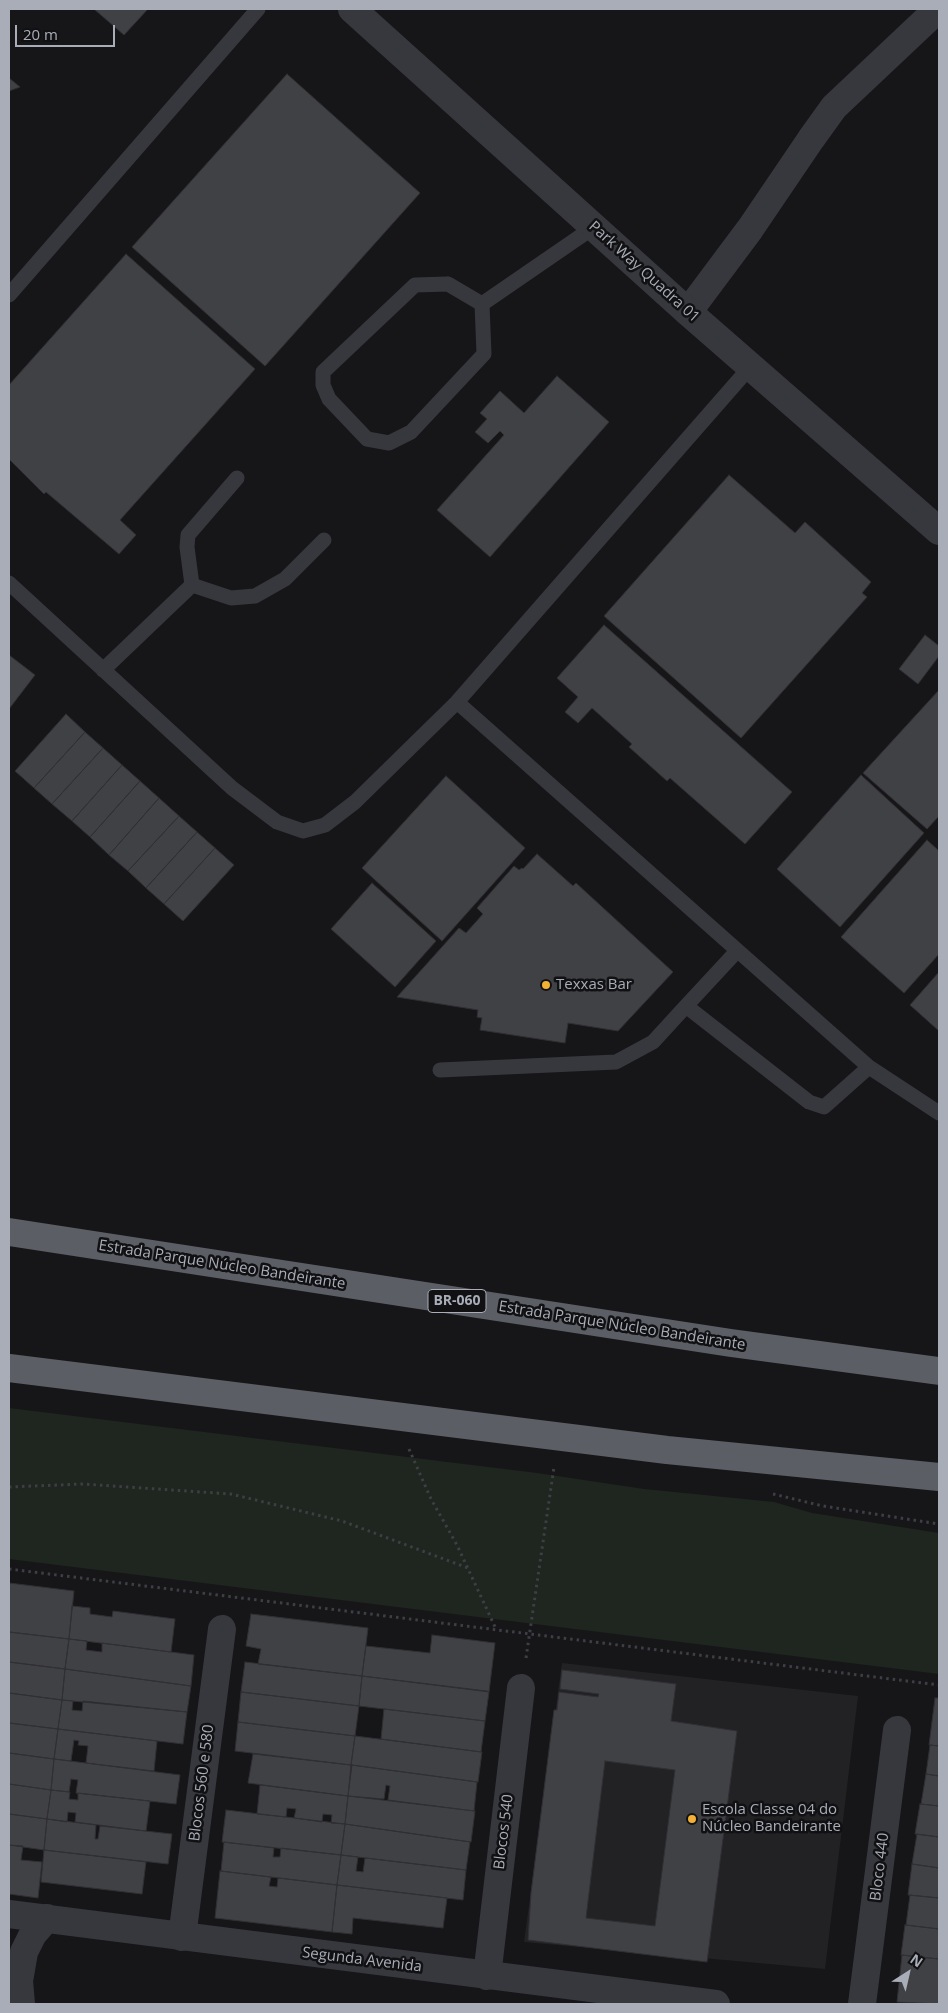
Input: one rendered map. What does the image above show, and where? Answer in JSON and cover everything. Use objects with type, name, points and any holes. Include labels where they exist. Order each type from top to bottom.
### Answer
[{"type":"highway","name":"Estrada Parque Núcleo Bandeirante","points":[[9,1232],[721,1341],[939,1371]]},
{"type":"highway","points":[[905,1366],[939,1363]]},
{"type":"highway","points":[[9,1368],[667,1450],[939,1477]]},
{"type":"highway","points":[[773,1460],[939,1491]]},
{"type":"street","name":"Park Way Quadra 01","points":[[352,9],[688,312],[939,532]]},
{"type":"street","points":[[688,312],[750,229],[834,107],[938,9]]},
{"type":"street","name":"Blocos 560 e 580","points":[[182,1937],[222,1629]]},
{"type":"street","name":"Blocos 540","points":[[487,1976],[521,1688]]},
{"type":"street","name":"Bloco 440","points":[[862,2004],[897,1730]]},
{"type":"street","name":"Segunda Avenida","points":[[9,1914],[716,2004]]},
{"type":"street","points":[[21,2004],[19,1981],[24,1952],[33,1934],[48,1918]]},
{"type":"lane","points":[[9,295],[258,9]]},
{"type":"lane","points":[[482,304],[594,227]]},
{"type":"lane","points":[[448,284],[482,304],[484,354],[411,432],[389,443],[367,439],[329,399],[322,385],[323,372],[415,285],[448,284]]},
{"type":"lane","points":[[9,583],[232,788],[277,822],[303,831],[325,825],[355,802],[457,702],[751,366]]},
{"type":"lane","points":[[192,585],[186,547],[188,535],[237,478]]},
{"type":"lane","points":[[192,585],[231,598],[255,596],[285,579],[324,540]]},
{"type":"lane","points":[[102,670],[192,585]]},
{"type":"lane","points":[[457,702],[869,1067],[939,1113]]},
{"type":"lane","points":[[440,1070],[616,1062],[653,1042],[737,951]]},
{"type":"lane","points":[[686,1006],[810,1102],[824,1107],[869,1067]]},
{"type":"path","points":[[408,1449],[431,1499],[468,1568],[496,1629]]},
{"type":"path","points":[[521,1688],[554,1467]]},
{"type":"path","points":[[9,1487],[83,1484],[231,1494],[342,1521],[468,1568]]},
{"type":"path","points":[[9,1569],[939,1685]]},
{"type":"shaded area","points":[[9,1408],[537,1473],[644,1489],[774,1502],[812,1513],[939,1533],[939,1674],[9,1559]]},
{"type":"shaded area","name":"Escola Classe 04 do Núcleo Bandeirante","points":[[562,1663],[858,1696],[825,1969],[524,1942]]},
{"type":"building","points":[[94,9],[148,9],[124,35]]},
{"type":"building","points":[[287,74],[420,193],[265,366],[132,247]]},
{"type":"building","points":[[9,78],[20,87],[9,91]]},
{"type":"building","points":[[126,254],[255,369],[120,520],[136,535],[119,554],[46,492],[44,494],[9,459],[9,385]]},
{"type":"building","points":[[557,376],[609,422],[490,557],[437,510],[504,435],[500,431],[488,443],[475,432],[487,419],[480,413],[500,391],[524,413]]},
{"type":"building","points":[[729,475],[795,533],[805,522],[871,582],[862,593],[867,597],[741,738],[604,616]]},
{"type":"building","points":[[604,625],[792,792],[745,844],[670,778],[667,781],[629,747],[632,744],[592,708],[578,723],[565,712],[578,697],[557,678]]},
{"type":"building","points":[[925,635],[939,646],[939,656],[918,684],[899,669]]},
{"type":"building","points":[[9,655],[35,675],[9,709]]},
{"type":"building","points":[[939,690],[939,816],[927,829],[863,773]]},
{"type":"building","points":[[66,714],[85,732],[34,788],[15,771]]},
{"type":"building","points":[[85,732],[103,748],[52,804],[34,788]]},
{"type":"building","points":[[103,748],[122,765],[72,821],[52,804]]},
{"type":"building","points":[[122,765],[140,781],[90,837],[72,821]]},
{"type":"building","points":[[861,775],[924,833],[840,927],[777,869]]},
{"type":"building","points":[[446,776],[525,848],[442,941],[362,868]]},
{"type":"building","points":[[140,781],[159,798],[109,855],[90,837]]},
{"type":"building","points":[[159,798],[179,816],[128,871],[109,855]]},
{"type":"building","points":[[179,816],[197,832],[146,888],[128,871]]},
{"type":"building","points":[[197,832],[215,848],[164,904],[146,888]]},
{"type":"building","points":[[927,840],[939,851],[939,954],[904,993],[841,937]]},
{"type":"building","points":[[215,848],[234,865],[183,921],[164,904]]},
{"type":"building","points":[[537,854],[573,886],[576,883],[673,972],[618,1031],[568,1023],[565,1043],[480,1030],[482,1018],[477,1017],[478,1010],[397,997],[459,928],[466,933],[483,914],[477,908],[514,866],[519,870],[523,869]]},
{"type":"building","points":[[372,883],[436,941],[395,987],[331,929]]},
{"type":"building","points":[[939,972],[939,1031],[910,1005]]},
{"type":"building","points":[[9,1583],[74,1591],[69,1639],[9,1632]]},
{"type":"building","points":[[72,1606],[90,1608],[90,1614],[112,1617],[113,1611],[175,1619],[171,1652],[69,1639]]},
{"type":"building","points":[[251,1614],[368,1628],[362,1676],[258,1664],[261,1649],[246,1646]]},
{"type":"building","points":[[9,1632],[69,1639],[65,1669],[9,1662]]},
{"type":"building","points":[[432,1635],[495,1643],[489,1692],[362,1676],[366,1646],[430,1653]]},
{"type":"building","points":[[69,1639],[87,1641],[86,1650],[102,1652],[102,1643],[194,1655],[191,1686],[65,1669]]},
{"type":"building","points":[[9,1662],[65,1669],[62,1700],[9,1693]]},
{"type":"building","points":[[245,1662],[362,1676],[359,1706],[241,1692]]},
{"type":"building","points":[[65,1669],[191,1686],[187,1712],[62,1700]]},
{"type":"building","points":[[562,1670],[676,1684],[671,1721],[737,1731],[707,1962],[528,1940],[531,1893],[554,1710],[557,1710],[559,1692],[598,1697],[599,1694],[560,1689]],"holes":[[[605,1761],[675,1770],[655,1926],[586,1918]]]},
{"type":"building","points":[[362,1676],[487,1691],[489,1692],[485,1721],[359,1706]]},
{"type":"building","points":[[241,1692],[359,1706],[355,1736],[238,1722]]},
{"type":"building","points":[[9,1693],[62,1700],[58,1729],[9,1723]]},
{"type":"building","points":[[935,1698],[939,1698],[939,1746],[929,1745]]},
{"type":"building","points":[[62,1700],[73,1701],[72,1710],[82,1711],[83,1701],[187,1712],[183,1744],[58,1729]]},
{"type":"building","points":[[384,1709],[485,1721],[481,1752],[381,1739]]},
{"type":"building","points":[[238,1722],[355,1736],[351,1765],[235,1751]]},
{"type":"building","points":[[9,1723],[58,1729],[54,1759],[9,1753]]},
{"type":"building","points":[[58,1729],[157,1741],[154,1771],[86,1763],[88,1746],[78,1745],[79,1741],[74,1740],[71,1761],[54,1759]]},
{"type":"building","points":[[355,1736],[482,1752],[478,1782],[351,1765]]},
{"type":"building","points":[[930,1745],[939,1746],[939,1776],[926,1774]]},
{"type":"building","points":[[9,1753],[54,1759],[51,1790],[9,1784]]},
{"type":"building","points":[[253,1754],[351,1765],[348,1796],[248,1783]]},
{"type":"building","points":[[54,1759],[180,1775],[176,1804],[76,1793],[78,1780],[71,1779],[69,1792],[51,1790]]},
{"type":"building","points":[[352,1765],[477,1782],[474,1811],[388,1800],[390,1786],[386,1785],[384,1799],[348,1796]]},
{"type":"building","points":[[926,1774],[939,1776],[939,1806],[921,1804]]},
{"type":"building","points":[[9,1784],[51,1790],[47,1819],[9,1814]]},
{"type":"building","points":[[260,1785],[348,1796],[345,1824],[331,1823],[332,1815],[323,1814],[322,1822],[294,1818],[296,1809],[287,1808],[286,1817],[257,1814]]},
{"type":"building","points":[[51,1790],[70,1792],[69,1799],[78,1800],[78,1793],[150,1801],[146,1831],[75,1822],[76,1813],[68,1812],[67,1822],[47,1819]]},
{"type":"building","points":[[348,1796],[475,1811],[471,1842],[345,1824]]},
{"type":"building","points":[[920,1804],[939,1806],[939,1837],[915,1834]]},
{"type":"building","points":[[226,1810],[345,1824],[341,1855],[222,1842]]},
{"type":"building","points":[[9,1814],[47,1819],[44,1850],[9,1845]]},
{"type":"building","points":[[47,1819],[96,1825],[95,1839],[98,1839],[100,1826],[172,1834],[168,1864],[44,1850]]},
{"type":"building","points":[[345,1824],[470,1842],[466,1870],[341,1855]]},
{"type":"building","points":[[917,1834],[939,1837],[939,1868],[912,1864]]},
{"type":"building","points":[[224,1842],[274,1848],[273,1857],[280,1857],[281,1848],[341,1855],[337,1885],[221,1871]]},
{"type":"building","points":[[9,1845],[23,1846],[21,1860],[42,1862],[38,1898],[9,1894]]},
{"type":"building","points":[[44,1850],[146,1862],[142,1894],[41,1882]]},
{"type":"building","points":[[341,1855],[358,1857],[356,1871],[363,1872],[365,1858],[466,1870],[463,1900],[337,1885]]},
{"type":"building","points":[[912,1864],[939,1868],[939,1898],[908,1895]]},
{"type":"building","points":[[220,1871],[271,1877],[269,1886],[277,1887],[278,1878],[337,1885],[332,1932],[215,1918]]},
{"type":"building","points":[[337,1885],[447,1898],[443,1928],[353,1918],[352,1934],[332,1932]]},
{"type":"building","points":[[910,1895],[939,1898],[939,1929],[906,1925]]},
{"type":"building","points":[[905,1925],[939,1929],[939,1959],[901,1955]]},
{"type":"building","points":[[902,1955],[939,1959],[939,2004],[897,2002]]},
{"type":"place","name":"Texxas Bar","points":[[546,985]]},
{"type":"place","name":"Escola Classe 04 do Núcleo Bandeirante","points":[[692,1819]]}]
